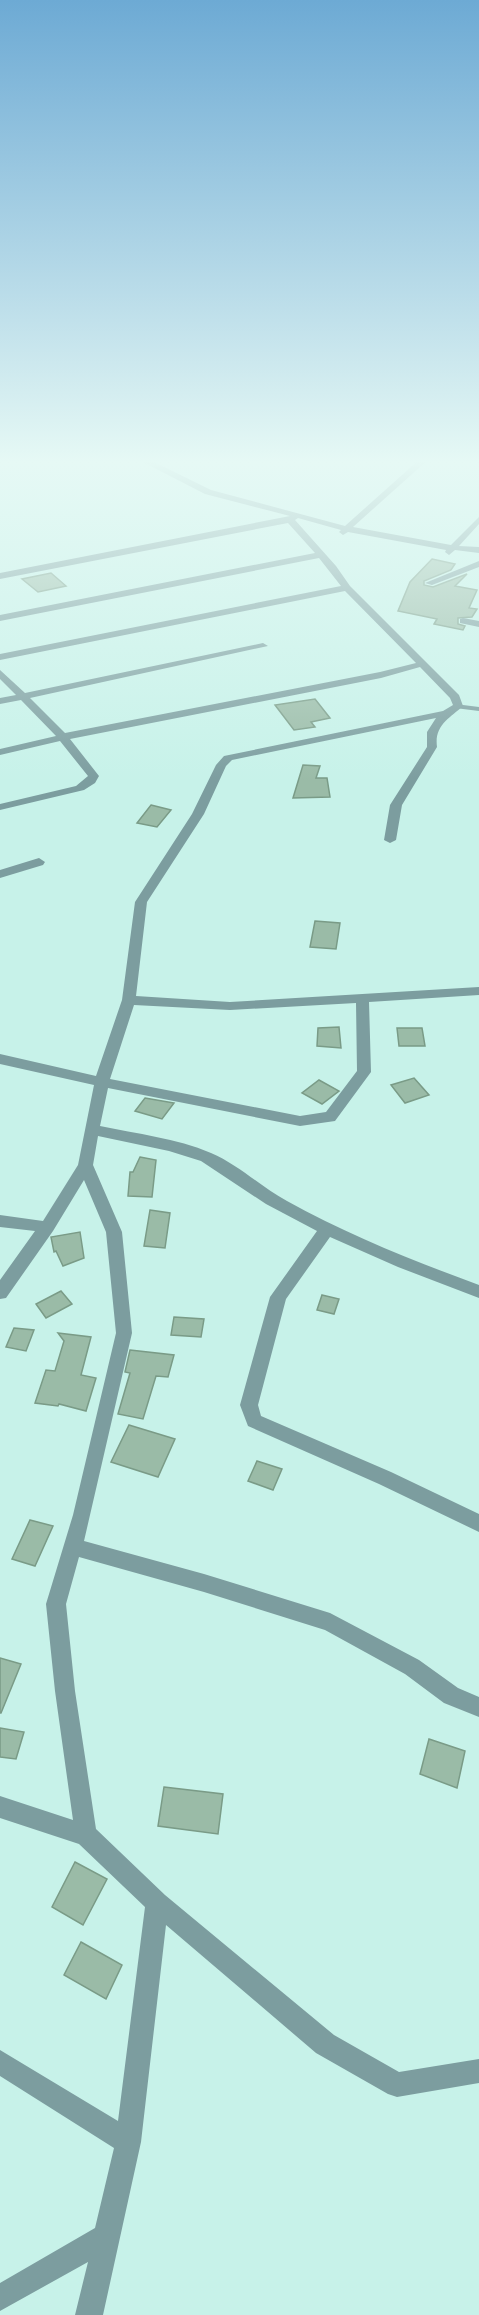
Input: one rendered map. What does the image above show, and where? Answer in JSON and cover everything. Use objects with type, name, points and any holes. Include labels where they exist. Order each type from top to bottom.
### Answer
[{"type":"street","points":[[0,576],[50,566]]},
{"type":"street","points":[[0,618],[264,566]]},
{"type":"street","points":[[0,1293],[47,1227],[85,1165],[102,1080],[129,1000],[141,902],[198,814],[221,765],[228,758],[446,713],[458,706],[455,697],[346,588],[329,566]]},
{"type":"street","points":[[429,583],[474,566]]},
{"type":"street","points":[[0,657],[346,588]]},
{"type":"street","points":[[463,621],[479,624]]},
{"type":"street","points":[[0,701],[263,646]]},
{"type":"street","points":[[0,752],[63,737],[381,675],[422,664]]},
{"type":"street","points":[[0,672],[63,737],[94,776],[91,781],[80,788],[0,807]]},
{"type":"street","points":[[390,840],[396,805],[432,747],[430,738],[432,730],[446,713]]},
{"type":"street","points":[[0,874],[39,862]]},
{"type":"street","points":[[129,1000],[230,1006],[479,991]]},
{"type":"street","points":[[0,1059],[102,1080],[156,1094],[300,1120],[330,1117],[364,1072],[362,998]]},
{"type":"street","points":[[92,1130],[195,1153],[223,1166],[280,1205],[327,1230],[422,1271],[479,1292]]},
{"type":"street","points":[[85,1165],[114,1232],[124,1333],[73,1547],[56,1604],[65,1691],[86,1835]]},
{"type":"street","points":[[0,1221],[47,1227]]},
{"type":"street","points":[[327,1230],[278,1297],[249,1405],[254,1421],[385,1478],[479,1523]]},
{"type":"street","points":[[73,1547],[204,1583],[330,1622],[412,1667],[451,1696],[479,1707]]},
{"type":"street","points":[[0,1807],[86,1835],[157,1903],[325,2044],[397,2085],[479,2071]]},
{"type":"street","points":[[89,2315],[128,2142],[157,1903]]},
{"type":"street","points":[[0,2062],[128,2142]]},
{"type":"street","points":[[0,2298],[106,2237]]},
{"type":"lane","points":[[458,706],[479,710]]},
{"type":"building","points":[[425,566],[454,566],[451,570],[424,581],[424,585],[433,587],[467,574],[455,586],[477,590],[469,608],[477,609],[472,617],[458,618],[458,624],[465,626],[463,630],[434,624],[437,619],[398,611],[410,582]]},
{"type":"building","points":[[51,573],[66,586],[38,592],[22,579]]},
{"type":"building","points":[[315,699],[330,718],[311,722],[315,727],[294,730],[275,705]]},
{"type":"building","points":[[303,765],[320,766],[316,778],[327,778],[330,797],[293,798]]},
{"type":"building","points":[[151,805],[171,810],[157,827],[137,823]]},
{"type":"building","points":[[315,921],[340,923],[336,949],[310,947]]},
{"type":"building","points":[[339,1027],[341,1048],[317,1046],[318,1028]]},
{"type":"building","points":[[397,1028],[422,1028],[425,1046],[399,1046]]},
{"type":"building","points":[[414,1078],[429,1095],[405,1103],[391,1085]]},
{"type":"building","points":[[319,1080],[339,1091],[322,1104],[302,1093]]},
{"type":"building","points":[[145,1098],[174,1103],[162,1119],[135,1111]]},
{"type":"building","points":[[140,1157],[156,1160],[152,1197],[128,1196],[130,1172],[133,1172]]},
{"type":"building","points":[[150,1210],[170,1213],[165,1248],[144,1246]]},
{"type":"building","points":[[80,1232],[84,1258],[63,1266],[56,1251],[54,1252],[51,1237]]},
{"type":"building","points":[[61,1291],[72,1304],[46,1318],[36,1304]]},
{"type":"building","points":[[322,1295],[339,1299],[334,1314],[317,1310]]},
{"type":"building","points":[[174,1317],[204,1319],[201,1337],[171,1335]]},
{"type":"building","points":[[14,1328],[34,1330],[26,1351],[6,1347]]},
{"type":"building","points":[[58,1333],[91,1337],[81,1375],[96,1378],[86,1411],[59,1404],[58,1406],[35,1403],[46,1370],[55,1371],[64,1341]]},
{"type":"building","points":[[130,1350],[174,1355],[168,1377],[156,1376],[143,1419],[118,1414],[130,1373],[125,1372]]},
{"type":"building","points":[[129,1425],[175,1439],[158,1477],[111,1462]]},
{"type":"building","points":[[257,1461],[282,1469],[273,1490],[248,1481]]},
{"type":"building","points":[[30,1520],[53,1526],[35,1566],[12,1559]]},
{"type":"building","points":[[0,1658],[21,1664],[1,1713],[0,1713]]},
{"type":"building","points":[[0,1728],[24,1732],[16,1759],[0,1757]]},
{"type":"building","points":[[429,1739],[465,1751],[457,1788],[420,1774]]},
{"type":"building","points":[[164,1787],[223,1794],[218,1834],[158,1826]]},
{"type":"building","points":[[75,1862],[107,1879],[83,1925],[52,1907]]},
{"type":"building","points":[[81,1942],[122,1965],[106,1999],[64,1975]]}]
